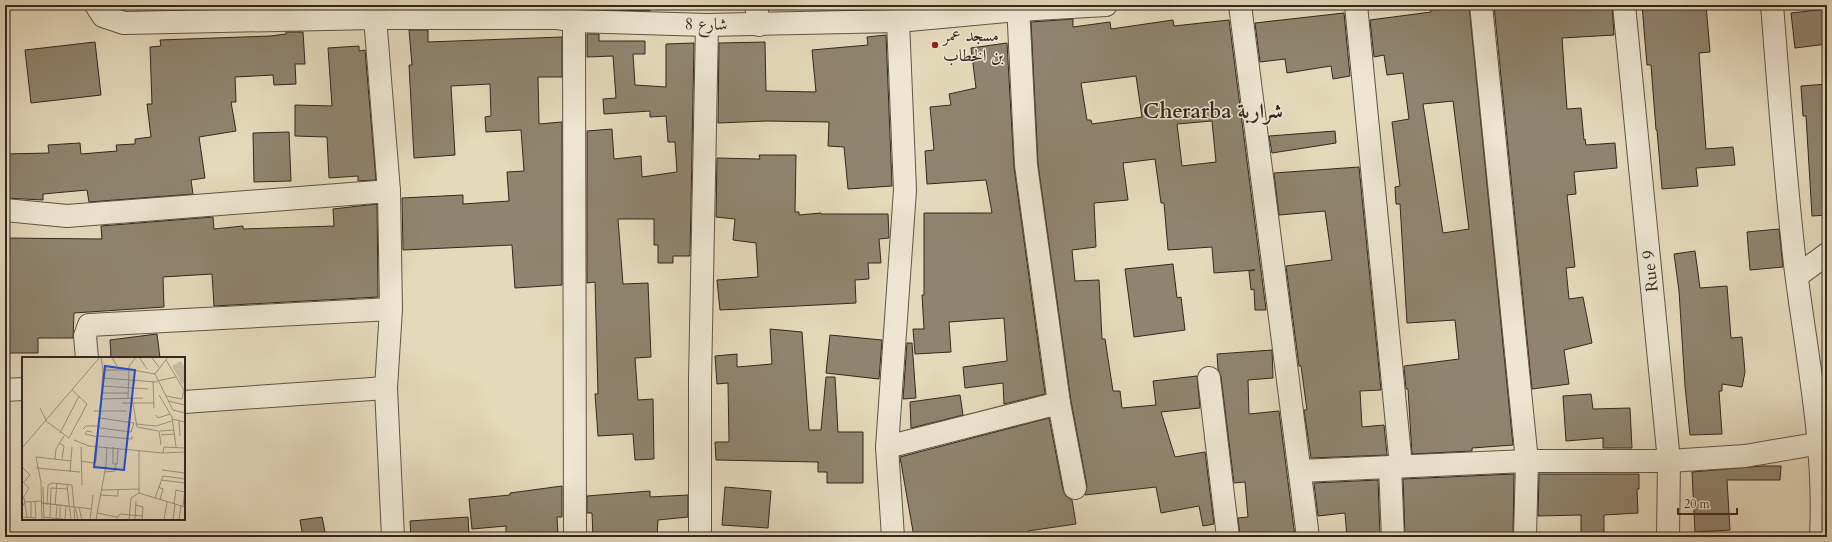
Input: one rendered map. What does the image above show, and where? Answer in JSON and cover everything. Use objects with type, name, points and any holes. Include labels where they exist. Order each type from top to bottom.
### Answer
[{"type":"street","name":"شارع 8","points":[[96,5],[103,16],[124,23],[375,12],[562,15],[707,25],[757,15],[898,21],[1018,7],[1106,5]]},
{"type":"street","points":[[1240,5],[1308,537]]},
{"type":"street","points":[[1356,5],[1395,466],[1393,537]]},
{"type":"street","points":[[1481,5],[1527,462],[1525,537]]},
{"type":"street","name":"Rue 9","points":[[1624,5],[1668,461],[1668,537]]},
{"type":"street","points":[[1772,5],[1797,276],[1823,442],[1823,508],[1821,537]]},
{"type":"street","points":[[1018,7],[1026,165],[1059,403],[1075,488]]},
{"type":"street","points":[[375,12],[389,191],[392,309],[386,388],[393,537]]},
{"type":"street","points":[[562,15],[575,537]]},
{"type":"street","points":[[894,537],[887,447],[905,190],[898,21]]},
{"type":"street","points":[[700,537],[700,380],[707,25]]},
{"type":"street","points":[[5,210],[67,216],[389,191]]},
{"type":"street","points":[[1797,276],[1827,254]]},
{"type":"street","points":[[87,357],[85,336],[89,325],[392,309]]},
{"type":"street","points":[[1209,378],[1228,537]]},
{"type":"street","points":[[185,402],[386,388]]},
{"type":"street","points":[[5,390],[22,389]]},
{"type":"street","points":[[887,447],[1059,403]]},
{"type":"street","points":[[1300,471],[1395,466],[1527,462],[1668,461],[1745,456],[1823,442]]},
{"type":"building","points":[[283,5],[301,5],[301,7],[283,7]]},
{"type":"building","points":[[577,5],[650,5],[650,11],[577,9]]},
{"type":"building","points":[[1430,5],[1469,5],[1513,445],[1472,448],[1472,451],[1412,454],[1408,389],[1406,389],[1404,366],[1459,359],[1455,320],[1407,323],[1400,204],[1396,204],[1395,187],[1400,186],[1392,122],[1409,119],[1403,73],[1387,75],[1384,55],[1374,57],[1370,20],[1431,12]],"holes":[[[1453,101],[1469,229],[1443,233],[1423,104]]]},
{"type":"building","points":[[1612,5],[1614,35],[1562,38],[1567,109],[1581,108],[1584,140],[1585,139],[1586,145],[1615,143],[1617,168],[1574,172],[1576,194],[1567,195],[1575,267],[1566,268],[1569,299],[1583,297],[1592,343],[1564,350],[1569,384],[1532,389],[1494,6]]},
{"type":"building","points":[[1642,5],[1706,5],[1710,52],[1699,53],[1706,149],[1733,147],[1735,165],[1696,168],[1698,186],[1662,189],[1651,65],[1647,65]]},
{"type":"building","points":[[1827,9],[1827,44],[1795,48],[1791,13]]},
{"type":"building","points":[[1344,13],[1350,76],[1333,79],[1331,66],[1287,73],[1285,59],[1260,62],[1255,23]]},
{"type":"building","points":[[1073,19],[1073,27],[1110,22],[1111,29],[1173,20],[1174,26],[1229,20],[1266,310],[1255,310],[1254,289],[1251,290],[1249,271],[1255,270],[1214,273],[1212,247],[1168,250],[1164,203],[1161,203],[1155,159],[1123,163],[1128,200],[1094,203],[1096,247],[1072,250],[1075,281],[1099,280],[1102,339],[1105,339],[1113,391],[1120,391],[1122,408],[1156,405],[1153,381],[1197,376],[1200,408],[1161,412],[1175,457],[1205,452],[1214,524],[1203,526],[1199,506],[1161,513],[1156,487],[1085,495],[1087,486],[1071,401],[1038,164],[1031,22]],"holes":[[[1136,76],[1142,117],[1092,124],[1091,120],[1087,120],[1081,83]],[[1212,121],[1216,162],[1182,166],[1177,124]]]},
{"type":"building","points":[[409,30],[428,30],[428,42],[562,37],[562,77],[538,77],[539,124],[562,122],[562,285],[515,288],[512,245],[403,250],[402,198],[463,195],[463,204],[509,201],[507,172],[524,171],[521,130],[486,132],[485,117],[491,116],[490,84],[451,86],[455,155],[414,158],[409,65],[412,65]]},
{"type":"building","points":[[286,32],[303,32],[305,64],[295,64],[296,84],[274,85],[273,75],[235,77],[236,102],[231,102],[236,131],[199,137],[205,178],[191,180],[193,194],[89,202],[87,190],[43,194],[43,200],[5,198],[5,154],[49,153],[48,145],[80,143],[81,154],[117,151],[116,145],[135,144],[135,139],[151,137],[147,104],[152,104],[150,47],[161,46],[160,40],[271,36],[286,34]]},
{"type":"building","points":[[587,34],[599,34],[599,41],[645,41],[645,54],[633,54],[635,85],[666,87],[666,44],[694,43],[690,256],[673,256],[673,263],[658,263],[658,245],[654,245],[654,219],[618,219],[623,284],[648,283],[651,357],[635,358],[638,400],[653,399],[654,459],[635,460],[633,434],[598,436],[595,394],[598,394],[595,282],[587,283],[587,131],[612,129],[614,159],[641,156],[642,177],[677,172],[675,142],[668,142],[666,116],[650,117],[650,111],[604,114],[603,99],[616,98],[613,56],[587,57]]},
{"type":"building","points":[[886,35],[892,186],[848,189],[844,147],[828,146],[829,122],[767,121],[718,123],[719,43],[765,42],[766,91],[816,92],[812,50],[868,45],[867,37]]},
{"type":"building","points":[[95,42],[101,95],[31,103],[25,50]]},
{"type":"building","points":[[1007,43],[1014,167],[1045,394],[1004,404],[1003,383],[965,388],[963,367],[1007,361],[1004,318],[949,322],[951,352],[915,354],[913,329],[924,329],[922,295],[924,295],[924,213],[992,213],[986,180],[927,184],[925,151],[934,150],[930,107],[951,105],[949,94],[976,88],[971,48]]},
{"type":"building","points":[[359,46],[359,51],[365,50],[376,180],[358,181],[358,176],[329,178],[327,137],[295,136],[295,105],[332,106],[328,48]]},
{"type":"building","points":[[1827,84],[1827,215],[1812,216],[1806,116],[1803,116],[1801,86]]},
{"type":"building","points":[[1335,131],[1336,143],[1272,153],[1269,136]]},
{"type":"building","points":[[289,132],[291,181],[254,182],[253,133]]},
{"type":"building","points":[[759,155],[796,155],[795,212],[799,212],[799,215],[821,213],[888,214],[889,238],[879,239],[881,263],[868,263],[869,279],[855,280],[856,303],[720,310],[717,280],[758,277],[756,243],[733,240],[735,219],[716,217],[717,158],[760,159]]},
{"type":"building","points":[[1359,167],[1381,390],[1360,391],[1362,427],[1384,425],[1387,455],[1311,458],[1304,410],[1307,410],[1301,366],[1299,366],[1286,266],[1332,260],[1325,211],[1279,215],[1274,173]]},
{"type":"building","points":[[377,204],[378,297],[214,306],[212,274],[163,277],[164,307],[74,313],[73,338],[38,338],[38,353],[5,353],[5,238],[102,239],[101,226],[213,217],[214,229],[243,226],[243,229],[334,226],[333,209]]},
{"type":"building","points":[[1779,229],[1783,267],[1750,270],[1747,232]]},
{"type":"building","points":[[1695,251],[1700,288],[1727,286],[1731,338],[1742,337],[1745,372],[1742,387],[1722,384],[1722,391],[1719,391],[1722,434],[1690,435],[1685,386],[1679,291],[1674,254]]},
{"type":"building","points":[[1173,264],[1177,298],[1181,297],[1185,330],[1134,337],[1125,269]]},
{"type":"building","points":[[770,329],[802,332],[809,430],[821,430],[826,377],[835,377],[838,432],[863,432],[863,483],[827,483],[827,472],[818,472],[818,462],[716,460],[715,442],[729,442],[728,383],[717,384],[715,356],[737,354],[737,367],[772,364]]},
{"type":"building","points":[[157,334],[160,357],[111,357],[110,340]]},
{"type":"building","points":[[830,335],[882,340],[879,379],[826,373]]},
{"type":"building","points":[[907,343],[912,343],[916,398],[903,399]]},
{"type":"building","points":[[1272,350],[1273,378],[1248,380],[1249,414],[1279,411],[1295,537],[1240,537],[1238,518],[1248,517],[1245,482],[1234,483],[1217,354]]},
{"type":"building","points":[[1591,394],[1593,409],[1630,408],[1632,448],[1603,448],[1603,438],[1566,441],[1563,396]]},
{"type":"building","points":[[960,395],[963,415],[911,428],[910,402]]},
{"type":"building","points":[[1049,418],[1063,490],[1066,496],[1072,500],[1076,524],[1028,531],[1029,536],[1018,537],[914,537],[900,457]]},
{"type":"building","points":[[1762,466],[1781,466],[1780,480],[1727,480],[1730,530],[1695,532],[1692,472]]},
{"type":"building","points":[[1514,474],[1513,537],[1405,537],[1403,479]]},
{"type":"building","points":[[1539,474],[1639,474],[1639,489],[1637,489],[1638,513],[1604,515],[1604,533],[1581,533],[1581,515],[1538,516]]},
{"type":"building","points":[[1378,480],[1380,537],[1347,537],[1345,513],[1318,516],[1314,483]]},
{"type":"building","points":[[562,486],[562,517],[557,517],[558,537],[506,537],[506,526],[472,529],[469,499],[510,495],[510,493]]},
{"type":"building","points":[[725,487],[771,491],[768,528],[722,525]]},
{"type":"building","points":[[650,491],[650,497],[688,495],[688,517],[658,520],[657,537],[593,537],[592,513],[587,513],[587,496]]},
{"type":"building","points":[[322,517],[326,537],[303,537],[300,520]]},
{"type":"building","points":[[468,517],[469,537],[411,537],[410,521]]},
{"type":"place","name":"مسجد عمر بن الخطاب","points":[[935,45]]},
{"type":"district","name":"Cherarba شراربة","points":[[1213,111]]}]
